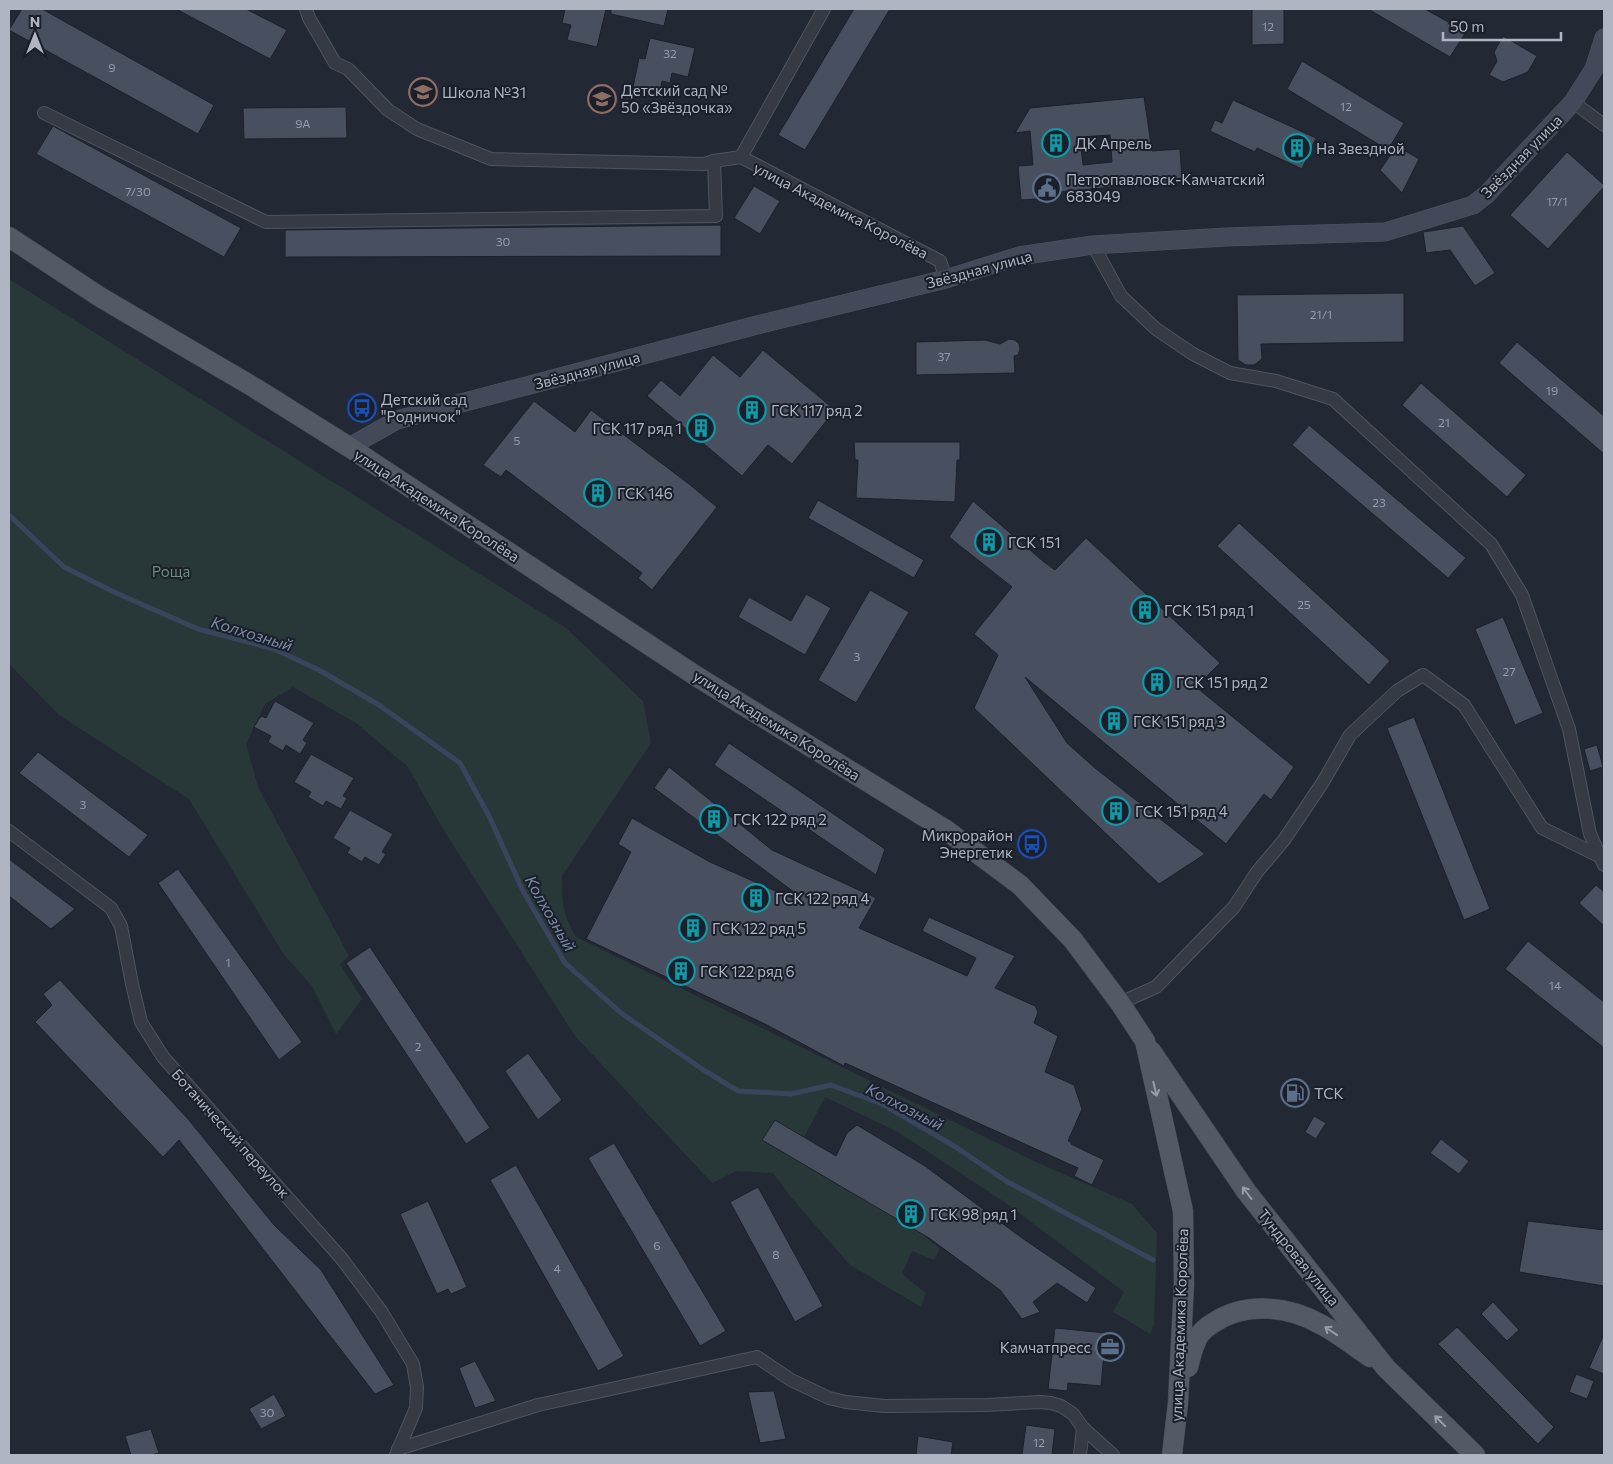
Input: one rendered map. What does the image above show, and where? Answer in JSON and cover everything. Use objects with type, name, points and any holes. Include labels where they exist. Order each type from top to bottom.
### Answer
[{"type":"main road","name":"улица Академика Королёва","points":[[9,237],[108,302],[255,388],[349,447],[696,676],[946,830],[1020,885],[1073,940],[1120,1003],[1144,1041],[1183,1211],[1184,1284],[1178,1403],[1172,1455]]},
{"type":"main road","name":"Тундровая улица","points":[[1144,1041],[1246,1191],[1386,1368],[1475,1455]]},
{"type":"main road","points":[[1178,1403],[1194,1345],[1200,1334],[1219,1319],[1246,1309],[1279,1310],[1322,1324],[1386,1368]]},
{"type":"street","name":"улица Академика Королёва","points":[[306,9],[309,18],[335,63],[348,69],[388,110],[416,129],[491,159],[704,164],[740,158],[940,261],[946,279]]},
{"type":"street","points":[[740,158],[824,9]]},
{"type":"street","name":"Звёздная улица","points":[[349,447],[397,420],[757,325],[946,279],[1019,256],[1093,245],[1226,237],[1385,232],[1473,205],[1487,194],[1572,102],[1594,69],[1604,38]]},
{"type":"street","points":[[1572,102],[1604,125]]},
{"type":"street","points":[[44,113],[266,222],[716,216],[714,161]]},
{"type":"street","points":[[1093,245],[1122,296],[1156,330],[1193,354],[1230,373],[1276,380],[1333,399],[1491,544],[1522,595],[1569,729],[1590,834],[1603,861]]},
{"type":"street","points":[[1120,1003],[1156,987],[1234,907],[1257,872],[1284,840],[1323,782],[1350,736],[1397,691],[1423,675],[1464,705],[1542,828],[1603,861]]},
{"type":"street","name":"Ботанический переулок","points":[[9,831],[111,908],[121,926],[141,1022],[163,1057],[342,1259],[381,1311],[413,1364],[417,1386],[416,1408],[397,1452]]},
{"type":"street","points":[[397,1452],[538,1405],[757,1357],[791,1380],[829,1398],[846,1402],[884,1406],[1051,1402],[1073,1414],[1083,1428],[1114,1455]]},
{"type":"street","points":[[1080,1455],[1083,1428]]},
{"type":"green space","name":"Роща","points":[[9,279],[566,628],[643,701],[651,743],[562,876],[564,907],[576,937],[1036,1162],[1132,1204],[1157,1233],[1154,1325],[1150,1334],[1113,1312],[1124,1292],[1003,1201],[898,1132],[825,1097],[795,1155],[912,1226],[940,1249],[934,1260],[912,1251],[902,1274],[926,1293],[921,1307],[850,1265],[790,1196],[773,1173],[736,1171],[712,1183],[575,1036],[446,834],[407,766],[356,723],[293,687],[265,704],[246,744],[258,787],[349,956],[340,964],[362,999],[336,1034],[312,986],[284,955],[189,799],[59,715],[9,664]]},
{"type":"building","points":[[22,9],[42,9],[214,105],[198,134],[9,30]]},
{"type":"building","points":[[176,9],[246,9],[287,30],[270,59]]},
{"type":"building","points":[[565,9],[606,9],[597,47],[567,40],[571,25],[562,23]]},
{"type":"building","points":[[611,9],[668,9],[664,26],[611,14]]},
{"type":"building","points":[[854,9],[890,9],[805,150],[778,135]]},
{"type":"building","points":[[1252,9],[1284,9],[1284,44],[1252,45]]},
{"type":"building","points":[[1368,9],[1425,9],[1466,32],[1450,57]]},
{"type":"building","points":[[1503,36],[1537,56],[1528,72],[1503,82],[1489,75],[1497,61],[1494,52]]},
{"type":"building","points":[[650,38],[695,48],[688,77],[672,73],[670,83],[662,81],[660,93],[633,87],[639,58],[645,59]]},
{"type":"building","points":[[1302,61],[1404,123],[1388,150],[1287,89]]},
{"type":"building","name":"ДК Апрель","points":[[1144,97],[1152,151],[1180,149],[1182,181],[1036,194],[1037,199],[1021,200],[1018,166],[1033,165],[1030,131],[1015,133],[1030,108]],"holes":[[[1110,135],[1112,162],[1083,165],[1080,137]]]},
{"type":"building","points":[[1233,100],[1316,138],[1302,169],[1257,148],[1255,152],[1210,131],[1215,120],[1222,123]]},
{"type":"building","points":[[346,107],[347,138],[244,139],[243,108]]},
{"type":"building","points":[[53,126],[241,228],[224,257],[36,154]]},
{"type":"building","points":[[1397,146],[1419,159],[1402,193],[1380,170]]},
{"type":"building","points":[[1567,152],[1604,187],[1548,249],[1510,215]]},
{"type":"building","points":[[754,186],[780,201],[760,234],[734,218]]},
{"type":"building","points":[[721,225],[721,256],[285,257],[285,230]]},
{"type":"building","points":[[1463,226],[1495,273],[1475,286],[1450,250],[1426,253],[1423,232]]},
{"type":"building","points":[[1404,293],[1404,342],[1261,344],[1262,359],[1254,365],[1246,365],[1238,360],[1237,295]]},
{"type":"building","points":[[1009,339],[1015,340],[1019,344],[1020,349],[1018,355],[1014,356],[1015,373],[916,375],[916,342],[985,340],[1000,344]]},
{"type":"building","points":[[1517,342],[1604,416],[1604,454],[1499,363]]},
{"type":"building","points":[[763,350],[835,410],[792,464],[768,445],[742,476],[647,396],[661,380],[680,396],[713,355],[740,377]]},
{"type":"building","points":[[1421,383],[1526,475],[1507,497],[1402,405]]},
{"type":"building","points":[[534,401],[575,432],[591,410],[717,507],[652,590],[638,578],[642,573],[506,470],[501,477],[483,465]]},
{"type":"building","points":[[1309,425],[1466,558],[1448,578],[1292,445]]},
{"type":"building","points":[[854,442],[960,442],[955,502],[856,498],[858,460],[855,460]]},
{"type":"building","points":[[818,500],[924,560],[914,578],[808,518]]},
{"type":"building","points":[[973,501],[1055,570],[1086,538],[1220,663],[1196,687],[1294,767],[1271,800],[1264,794],[1226,844],[1025,677],[1067,743],[1095,768],[1205,854],[1159,884],[974,708],[998,655],[974,634],[1012,587],[949,537]]},
{"type":"building","points":[[1239,523],[1390,661],[1369,685],[1217,546]]},
{"type":"building","points":[[870,590],[909,612],[856,703],[818,680]]},
{"type":"building","points":[[806,594],[831,608],[805,655],[738,617],[749,597],[791,621]]},
{"type":"building","points":[[1503,617],[1543,713],[1515,725],[1475,629]]},
{"type":"building","points":[[275,701],[314,723],[303,740],[307,743],[300,754],[286,745],[283,751],[268,742],[271,736],[254,727],[261,716],[266,718]]},
{"type":"building","points":[[1414,717],[1490,909],[1464,920],[1387,728]]},
{"type":"building","points":[[729,743],[885,849],[876,875],[714,765]]},
{"type":"building","points":[[1597,745],[1603,767],[1590,771],[1584,749]]},
{"type":"building","points":[[38,752],[148,835],[129,857],[19,773]]},
{"type":"building","points":[[311,754],[354,778],[343,796],[347,798],[341,809],[326,801],[323,806],[308,797],[311,792],[294,782]]},
{"type":"building","points":[[669,767],[772,850],[876,898],[859,928],[967,976],[976,958],[922,931],[929,917],[1015,956],[995,988],[1035,1006],[1038,1012],[1034,1023],[1058,1036],[1045,1072],[1074,1085],[1082,1109],[1068,1141],[1104,1160],[1092,1185],[1074,1176],[1078,1168],[845,1063],[844,1066],[765,1024],[586,939],[631,852],[618,844],[632,818],[710,862],[796,900],[798,895],[654,788]]},
{"type":"building","points":[[350,810],[393,834],[382,852],[386,854],[379,865],[365,857],[362,862],[347,853],[350,848],[333,838]]},
{"type":"building","points":[[9,859],[75,909],[51,929],[9,896]]},
{"type":"building","points":[[178,869],[302,1042],[279,1060],[158,883]]},
{"type":"building","points":[[1596,885],[1604,892],[1604,926],[1579,903]]},
{"type":"building","points":[[1528,941],[1604,1002],[1604,1048],[1505,969]]},
{"type":"building","points":[[370,947],[490,1128],[466,1144],[346,963]]},
{"type":"building","points":[[60,980],[188,1119],[274,1225],[321,1270],[394,1385],[375,1394],[179,1140],[163,1157],[35,1022],[52,1005],[43,994]]},
{"type":"building","points":[[528,1053],[562,1100],[538,1120],[505,1071]]},
{"type":"building","points":[[1314,1116],[1326,1123],[1316,1139],[1305,1132]]},
{"type":"building","points":[[775,1120],[836,1156],[847,1133],[857,1125],[925,1166],[1022,1238],[1096,1288],[1087,1303],[1057,1283],[1033,1302],[1040,1312],[1022,1319],[1000,1290],[929,1238],[762,1140]]},
{"type":"building","points":[[1441,1139],[1469,1161],[1459,1174],[1430,1153]]},
{"type":"building","points":[[614,1143],[726,1331],[700,1346],[588,1158]]},
{"type":"building","points":[[516,1165],[624,1356],[598,1371],[490,1180]]},
{"type":"building","points":[[758,1187],[823,1306],[795,1322],[730,1202]]},
{"type":"building","points":[[428,1201],[467,1287],[451,1294],[448,1289],[437,1294],[400,1214]]},
{"type":"building","points":[[1528,1221],[1604,1230],[1604,1286],[1519,1272]]},
{"type":"building","points":[[1493,1302],[1519,1330],[1507,1341],[1481,1314]]},
{"type":"building","points":[[1457,1327],[1554,1427],[1538,1444],[1438,1344]]},
{"type":"building","points":[[1055,1328],[1106,1333],[1101,1386],[1068,1383],[1067,1391],[1048,1389]]},
{"type":"building","points":[[1604,1334],[1604,1374],[1589,1368]]},
{"type":"building","points":[[475,1361],[496,1401],[475,1408],[459,1368]]},
{"type":"building","points":[[1576,1374],[1594,1381],[1587,1399],[1569,1392]]},
{"type":"building","points":[[774,1391],[786,1439],[760,1443],[748,1392]]},
{"type":"building","points":[[274,1394],[286,1416],[261,1429],[249,1409]]},
{"type":"building","points":[[1026,1425],[1055,1429],[1052,1455],[1022,1455]]},
{"type":"building","points":[[151,1429],[159,1453],[131,1455],[125,1436]]},
{"type":"building","points":[[918,1436],[953,1442],[951,1455],[916,1455]]},
{"type":"waterway","name":"Колхозный","points":[[9,515],[64,567],[116,593],[198,629],[274,649],[319,670],[379,705],[460,763],[489,816],[523,891],[565,963],[621,1013],[702,1069],[738,1091],[791,1094],[831,1085],[882,1104],[954,1146],[1006,1181],[1153,1260]]},
{"type":"place","name":"Школа №31","points":[[423,92]]},
{"type":"place","name":"Детский сад № 50 «Звёздочка»","points":[[602,99]]},
{"type":"place","name":"ДК Апрель","points":[[1056,143]]},
{"type":"place","name":"На Звездной","points":[[1297,148]]},
{"type":"place","name":"Петропавловск-Камчатский 683049","points":[[1047,188]]},
{"type":"place","name":"Детский сад \"Родничок\"","points":[[362,408]]},
{"type":"place","name":"ГСК 117 ряд 2","points":[[752,410]]},
{"type":"place","name":"ГСК 117 ряд 1","points":[[701,428]]},
{"type":"place","name":"ГСК 146","points":[[598,493]]},
{"type":"place","name":"ГСК 151","points":[[989,542]]},
{"type":"place","name":"ГСК 151 ряд 1","points":[[1145,610]]},
{"type":"place","name":"ГСК 151 ряд 2","points":[[1157,682]]},
{"type":"place","name":"ГСК 151 ряд 3","points":[[1114,721]]},
{"type":"place","name":"ГСК 151 ряд 4","points":[[1116,811]]},
{"type":"place","name":"ГСК 122 ряд 2","points":[[714,819]]},
{"type":"place","name":"Микрорайон Энергетик","points":[[1032,844]]},
{"type":"place","name":"ГСК 122 ряд 4","points":[[756,898]]},
{"type":"place","name":"ГСК 122 ряд 5","points":[[693,928]]},
{"type":"place","name":"ГСК 122 ряд 6","points":[[681,971]]},
{"type":"place","name":"ТСК","points":[[1295,1093]]},
{"type":"place","name":"ГСК 98 ряд 1","points":[[911,1214]]},
{"type":"place","name":"Камчатпресс","points":[[1110,1347]]}]
